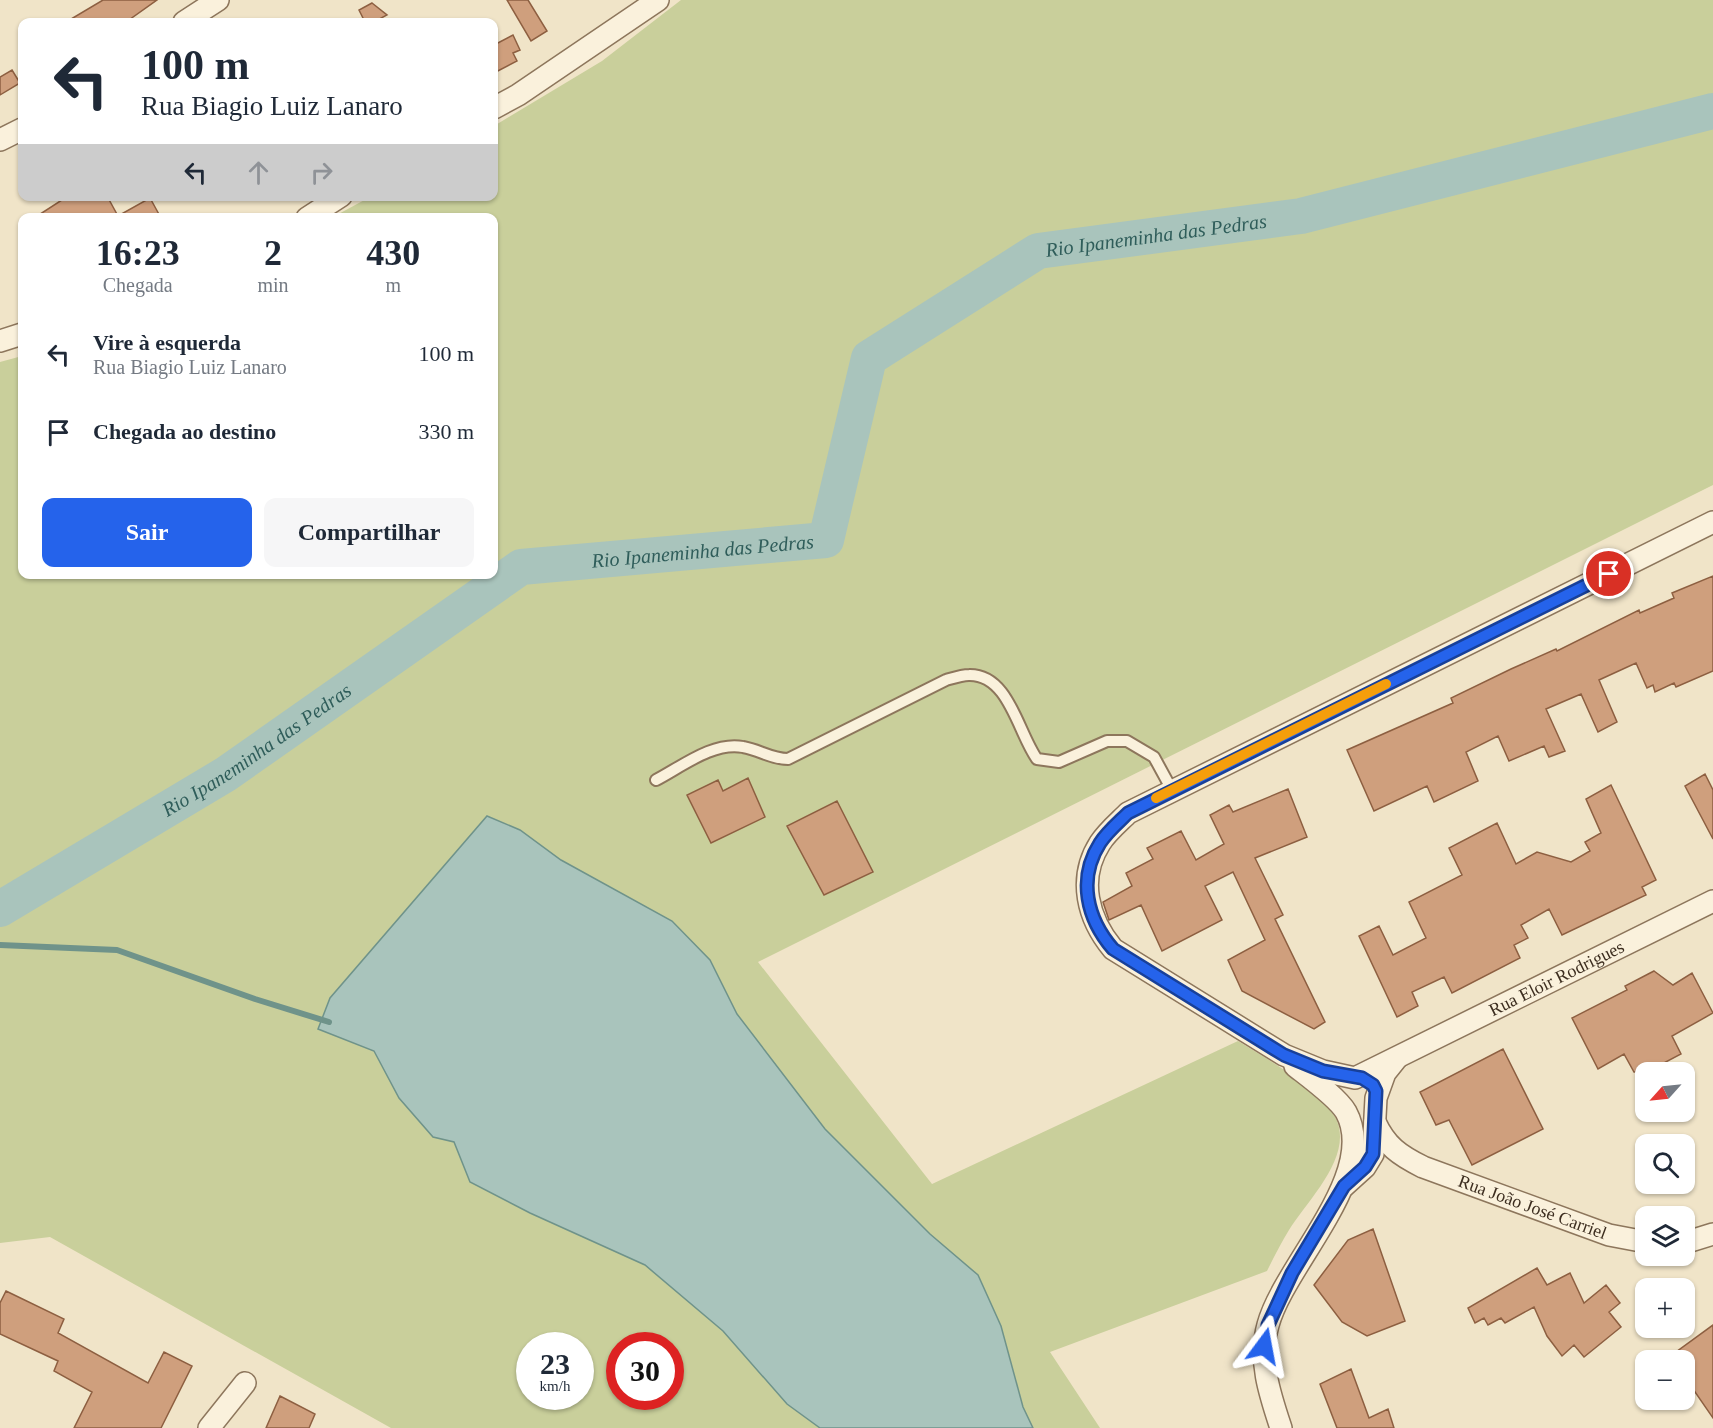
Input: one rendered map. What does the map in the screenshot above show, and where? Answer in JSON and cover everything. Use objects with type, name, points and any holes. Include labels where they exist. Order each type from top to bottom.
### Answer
[{"type":"street","points":[[190,18],[218,0]]},
{"type":"street","points":[[498,106],[518,95],[658,0]]},
{"type":"street","points":[[0,141],[18,131]]},
{"type":"street","points":[[316,213],[334,201]]},
{"type":"street","points":[[0,341],[18,335]]},
{"type":"street","points":[[1281,1428],[1264,1366],[1268,1325],[1292,1273],[1351,1179],[1373,1154],[1376,1091],[1368,1081],[1323,1071],[1284,1055],[1113,949],[1097,930],[1088,907],[1087,880],[1091,860],[1101,841],[1128,813],[1713,522]]},
{"type":"street","name":"Rua Eloir Rodrigues","points":[[1355,1078],[1713,901]]},
{"type":"street","points":[[1284,1055],[1345,1110],[1356,1115],[1367,1112],[1375,1104],[1376,1098]]},
{"type":"street","name":"Rua Eloir Rodrigues","points":[[1376,1098],[1385,1073],[1400,1056]]},
{"type":"street","points":[[1351,1179],[1353,1136],[1340,1100],[1341,1089],[1355,1078]]},
{"type":"street","name":"Rua João José Carriel","points":[[1375,1122],[1385,1142],[1396,1153],[1423,1167],[1610,1235],[1635,1240]]},
{"type":"street","name":"Rua João José Carriel","points":[[1351,1179],[1386,1164],[1423,1167]]},
{"type":"street","points":[[1695,1240],[1713,1234]]},
{"type":"street","points":[[209,1428],[245,1383]]},
{"type":"lane","points":[[656,780],[714,750],[732,746],[745,747],[773,759],[788,759],[946,680],[970,675],[989,679],[1004,695],[1036,759],[1059,762],[1107,741],[1127,741],[1154,757],[1172,790]]},
{"type":"green space","points":[[681,0],[1713,0],[1713,485],[758,962],[932,1184],[1238,1041],[1308,1087],[1331,1110],[1337,1121],[1340,1135],[1333,1164],[1316,1193],[1289,1230],[1267,1271],[1050,1352],[1100,1428],[391,1428],[50,1237],[0,1243],[0,362],[18,357],[18,579],[498,579],[498,213],[340,213],[363,201],[498,201],[498,124],[602,61]]},
{"type":"water","points":[[487,816],[520,830],[561,860],[672,921],[710,960],[737,1014],[825,1129],[930,1234],[978,1275],[1001,1326],[1023,1407],[1033,1428],[820,1428],[787,1404],[723,1331],[645,1265],[530,1213],[470,1182],[454,1142],[433,1137],[399,1098],[374,1051],[318,1029],[330,998]]},
{"type":"building","points":[[103,0],[157,0],[132,18],[73,18]]},
{"type":"building","points":[[507,0],[528,0],[547,31],[531,41]]},
{"type":"building","points":[[372,3],[387,15],[381,18],[363,18],[359,10]]},
{"type":"building","points":[[513,35],[520,50],[513,53],[517,61],[498,71],[498,43]]},
{"type":"building","points":[[12,70],[18,84],[0,95],[0,77]]},
{"type":"building","points":[[60,201],[110,201],[116,213],[42,213]]},
{"type":"building","points":[[145,201],[152,201],[158,213],[123,213]]},
{"type":"building","points":[[1713,576],[1713,671],[1676,687],[1674,683],[1655,692],[1653,685],[1647,688],[1636,663],[1599,680],[1617,722],[1598,732],[1581,694],[1546,709],[1565,751],[1549,757],[1544,746],[1509,761],[1498,736],[1466,752],[1478,781],[1434,802],[1427,786],[1374,811],[1347,750],[1453,703],[1451,698],[1511,669],[1556,649],[1557,651],[1639,610],[1640,613],[1674,598],[1672,593]]},
{"type":"building","points":[[1705,774],[1713,790],[1713,839],[1685,786]]},
{"type":"building","points":[[748,778],[765,817],[711,843],[687,795],[718,780],[723,791]]},
{"type":"building","points":[[1611,785],[1656,880],[1642,887],[1646,895],[1562,935],[1549,909],[1521,925],[1528,938],[1514,945],[1520,958],[1452,993],[1444,977],[1412,992],[1418,1006],[1397,1017],[1359,936],[1379,926],[1393,955],[1426,938],[1409,902],[1462,875],[1449,848],[1497,823],[1516,864],[1537,852],[1571,862],[1590,851],[1585,842],[1601,833],[1586,799]]},
{"type":"building","points":[[1288,789],[1307,837],[1255,858],[1283,915],[1275,919],[1325,1022],[1314,1029],[1242,991],[1228,960],[1265,940],[1233,872],[1205,886],[1222,920],[1162,951],[1141,905],[1109,920],[1103,902],[1132,886],[1126,873],[1153,859],[1147,848],[1181,831],[1196,860],[1224,844],[1210,815],[1229,805],[1233,812]]},
{"type":"building","points":[[837,801],[873,872],[824,895],[787,826]]},
{"type":"building","points":[[1654,971],[1673,985],[1692,973],[1713,1013],[1672,1036],[1681,1054],[1666,1062],[1635,1062],[1634,1072],[1624,1054],[1598,1069],[1572,1018],[1627,990],[1625,986]]},
{"type":"building","points":[[1503,1049],[1543,1129],[1472,1165],[1449,1120],[1436,1125],[1420,1092]]},
{"type":"building","points":[[1373,1229],[1405,1321],[1367,1336],[1342,1322],[1314,1285],[1348,1240]]},
{"type":"building","points":[[1537,1268],[1547,1285],[1570,1273],[1584,1303],[1606,1285],[1620,1303],[1609,1312],[1621,1327],[1584,1357],[1574,1345],[1562,1356],[1547,1336],[1534,1307],[1505,1323],[1501,1318],[1488,1325],[1484,1318],[1475,1323],[1468,1308]]},
{"type":"building","points":[[6,1291],[64,1319],[58,1333],[148,1383],[164,1352],[192,1366],[161,1428],[74,1428],[92,1392],[54,1371],[58,1361],[0,1334],[0,1303]]},
{"type":"building","points":[[1713,1325],[1713,1418],[1695,1392],[1695,1350],[1679,1350]]},
{"type":"building","points":[[1351,1369],[1369,1418],[1388,1409],[1394,1428],[1337,1428],[1320,1384]]},
{"type":"building","points":[[280,1396],[315,1414],[309,1428],[266,1428]]},
{"type":"waterway","name":"Rio Ipaneminha das Pedras","points":[[0,909],[226,774],[521,567],[826,540],[869,358],[1038,251],[1301,216],[1713,111]]},
{"type":"waterway","points":[[0,945],[117,950],[255,999],[329,1022]]},
{"type":"slow traffic","points":[[1156,798],[1386,684]]},
{"type":"route","points":[[1264,1346],[1268,1325],[1278,1299],[1292,1273],[1344,1186],[1365,1167],[1373,1154],[1376,1091],[1373,1085],[1362,1078],[1323,1071],[1284,1055],[1113,949],[1097,930],[1088,907],[1087,880],[1091,860],[1101,841],[1128,813],[1609,574]]}]
